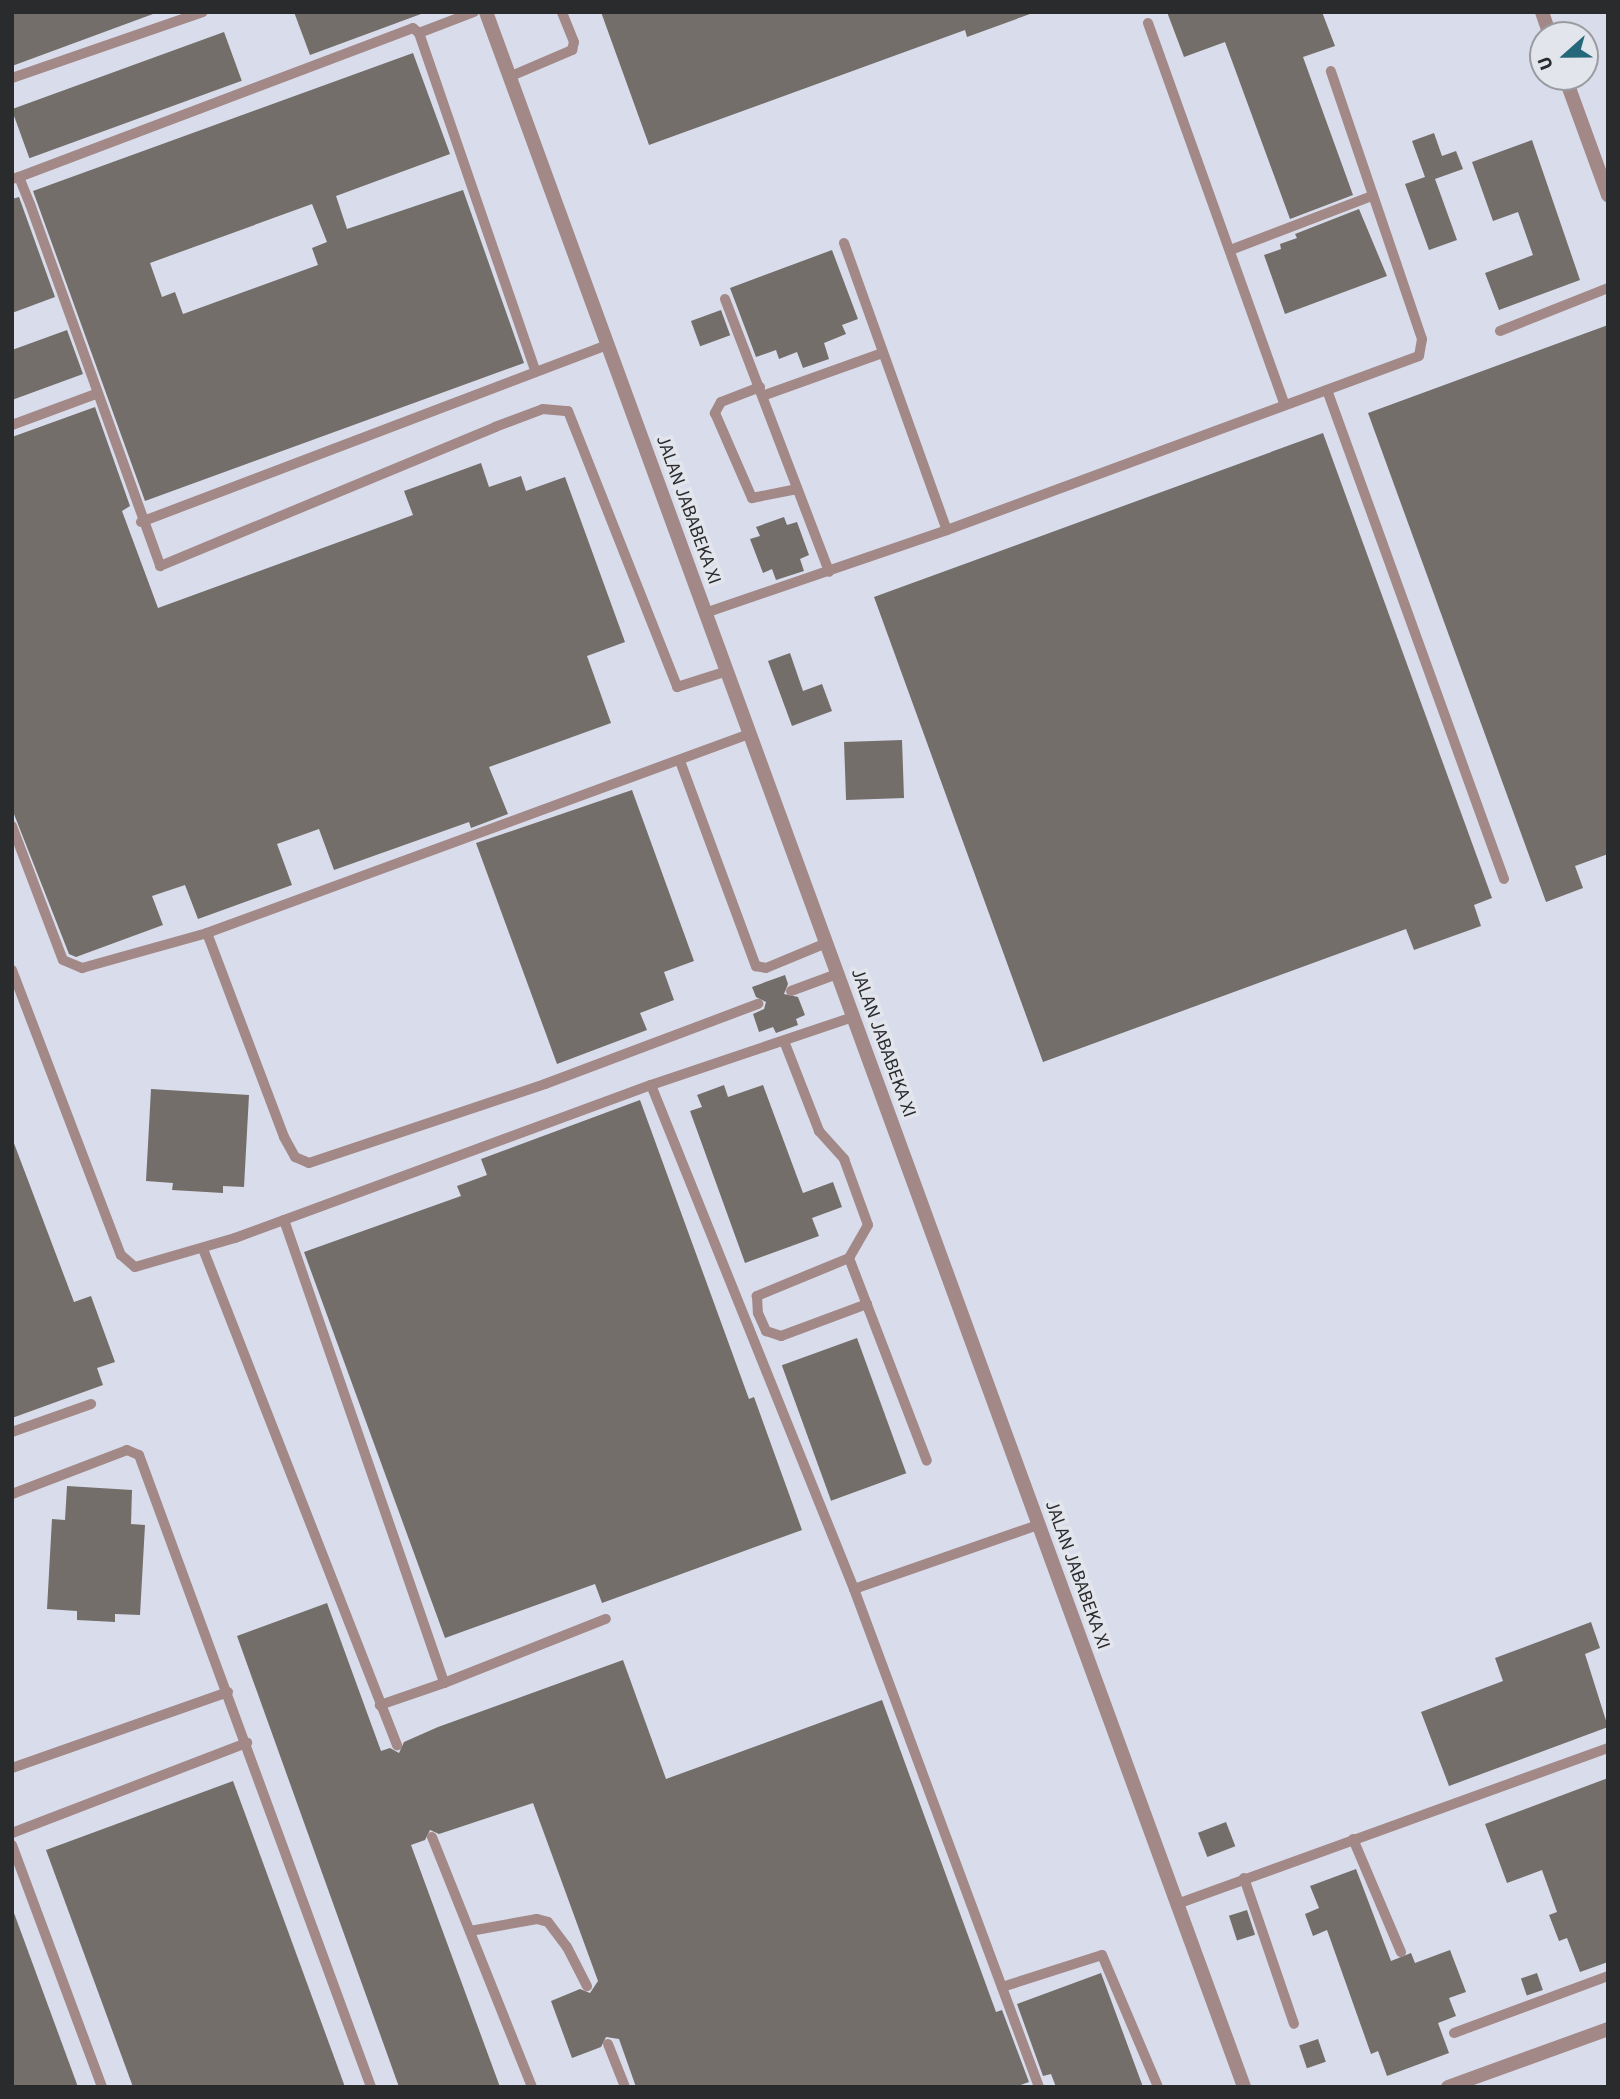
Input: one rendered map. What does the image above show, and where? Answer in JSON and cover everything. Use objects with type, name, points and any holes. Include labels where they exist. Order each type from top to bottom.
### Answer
[{"type":"street","name":"JALAN JABABEKA XI","points":[[486,12],[1244,2087]]},
{"type":"street","points":[[1570,91],[1608,195]]},
{"type":"street","points":[[1448,2087],[1608,2029]]},
{"type":"lane","points":[[12,78],[203,12]]},
{"type":"lane","points":[[419,33],[474,12]]},
{"type":"lane","points":[[509,77],[572,50],[575,42],[562,12]]},
{"type":"lane","points":[[1148,23],[1233,249],[1285,405]]},
{"type":"lane","points":[[536,370],[419,33],[409,27],[16,178],[158,564],[164,565],[543,409],[568,411],[677,687],[727,671]]},
{"type":"lane","points":[[705,613],[947,530],[1419,356],[1423,349],[1331,71]]},
{"type":"lane","points":[[1233,249],[1372,196]]},
{"type":"lane","points":[[844,243],[947,530]]},
{"type":"lane","points":[[1500,331],[1608,288]]},
{"type":"lane","points":[[725,299],[829,572]]},
{"type":"lane","points":[[141,522],[536,370],[608,345]]},
{"type":"lane","points":[[797,489],[752,498],[715,413],[721,402],[882,353]]},
{"type":"lane","points":[[1327,390],[1504,879]]},
{"type":"lane","points":[[12,425],[96,394]]},
{"type":"lane","points":[[12,826],[63,960],[70,966],[88,967],[207,933],[750,734]]},
{"type":"lane","points":[[680,761],[756,966],[766,968],[826,943]]},
{"type":"lane","points":[[207,933],[284,1137],[295,1157],[309,1163],[545,1084],[758,1003]]},
{"type":"lane","points":[[12,970],[121,1255],[127,1263],[145,1267],[284,1220],[651,1085],[853,1017]]},
{"type":"lane","points":[[791,991],[837,974]]},
{"type":"lane","points":[[784,1041],[819,1131],[844,1159],[868,1225],[849,1258],[757,1296],[758,1313],[766,1331],[781,1336],[867,1304]]},
{"type":"lane","points":[[651,1085],[854,1589],[1039,2087]]},
{"type":"lane","points":[[284,1220],[444,1683]]},
{"type":"lane","points":[[203,1249],[397,1745]]},
{"type":"lane","points":[[849,1258],[927,1461]]},
{"type":"lane","points":[[12,1432],[91,1404]]},
{"type":"lane","points":[[12,1494],[127,1450],[139,1455],[247,1743],[371,2087]]},
{"type":"lane","points":[[854,1589],[1038,1525]]},
{"type":"lane","points":[[380,1705],[444,1683],[607,1619]]},
{"type":"lane","points":[[12,1768],[228,1692]]},
{"type":"lane","points":[[12,1833],[247,1743]]},
{"type":"lane","points":[[1177,1904],[1608,1748]]},
{"type":"lane","points":[[432,1837],[532,2087]]},
{"type":"lane","points":[[1353,1839],[1401,1952]]},
{"type":"lane","points":[[12,1845],[102,2087]]},
{"type":"lane","points":[[1244,1878],[1294,2024]]},
{"type":"lane","points":[[470,1931],[537,1919],[548,1923],[568,1947],[587,1986]]},
{"type":"lane","points":[[1002,1987],[1102,1955],[1158,2087]]},
{"type":"lane","points":[[1454,2033],[1608,1976]]},
{"type":"lane","points":[[608,2043],[625,2087]]},
{"type":"shaded area","points":[[12,12],[1608,12],[1608,2087],[12,2087]]},
{"type":"building","points":[[12,12],[153,12],[153,14],[12,66]]},
{"type":"building","points":[[294,12],[421,12],[421,14],[310,55]]},
{"type":"building","points":[[601,12],[1030,14],[967,37],[965,30],[649,145]]},
{"type":"building","points":[[1167,12],[1322,12],[1335,46],[1303,57],[1353,195],[1290,219],[1225,42],[1184,57]]},
{"type":"building","points":[[224,32],[242,81],[29,158],[12,109]]},
{"type":"building","points":[[413,53],[450,154],[336,196],[347,229],[463,190],[524,363],[145,501],[33,191]],"holes":[[[312,204],[327,242],[312,248],[318,265],[183,314],[175,292],[162,297],[150,263]]]},
{"type":"building","points":[[1434,133],[1442,156],[1456,151],[1463,169],[1435,179],[1457,240],[1429,250],[1405,184],[1425,177],[1412,141]]},
{"type":"building","points":[[1532,140],[1580,280],[1499,310],[1485,273],[1533,255],[1518,212],[1493,221],[1472,162]]},
{"type":"building","points":[[19,197],[55,297],[12,313],[12,199]]},
{"type":"building","points":[[1359,209],[1387,276],[1285,314],[1264,255],[1281,249],[1280,244],[1297,238],[1295,234]]},
{"type":"building","points":[[832,250],[858,319],[842,325],[846,334],[824,343],[829,359],[803,368],[797,352],[779,359],[776,350],[756,357],[730,288]]},
{"type":"building","points":[[721,310],[730,335],[700,346],[691,321]]},
{"type":"building","points":[[1608,325],[1608,854],[1575,866],[1583,888],[1546,902],[1368,413]]},
{"type":"building","points":[[67,330],[83,374],[12,400],[12,350]]},
{"type":"building","points":[[95,407],[130,506],[122,511],[158,608],[413,515],[404,491],[481,463],[489,487],[521,476],[526,491],[565,477],[625,642],[587,656],[611,723],[489,767],[508,814],[471,828],[469,822],[334,870],[319,829],[277,844],[292,885],[198,919],[185,885],[152,896],[163,925],[76,957],[69,954],[12,809],[12,437]]},
{"type":"building","points":[[1323,433],[1492,898],[1474,905],[1481,926],[1414,950],[1406,929],[1043,1062],[874,597]]},
{"type":"building","points":[[784,517],[787,525],[797,522],[809,555],[800,559],[804,571],[776,580],[772,569],[763,573],[750,539],[760,536],[756,527]]},
{"type":"building","points":[[790,653],[803,691],[822,684],[832,711],[792,726],[768,661]]},
{"type":"building","points":[[902,740],[904,798],[846,800],[844,742]]},
{"type":"building","points":[[632,790],[694,961],[664,972],[674,1000],[640,1013],[647,1030],[557,1064],[476,843]]},
{"type":"building","points":[[785,975],[788,984],[784,994],[798,997],[805,1015],[796,1019],[798,1025],[776,1033],[773,1027],[759,1032],[753,1014],[764,1009],[766,1002],[756,997],[752,987]]},
{"type":"building","points":[[724,1085],[728,1097],[763,1085],[803,1193],[833,1182],[842,1207],[812,1218],[819,1236],[745,1263],[690,1111],[702,1107],[697,1095]]},
{"type":"building","points":[[151,1089],[249,1095],[244,1187],[223,1186],[223,1193],[172,1190],[173,1183],[146,1181]]},
{"type":"building","points":[[640,1100],[749,1399],[754,1397],[802,1530],[602,1603],[595,1584],[445,1638],[304,1252],[461,1196],[457,1186],[487,1175],[481,1159]]},
{"type":"building","points":[[12,1138],[74,1302],[91,1296],[115,1362],[97,1368],[103,1385],[12,1418]]},
{"type":"building","points":[[857,1338],[906,1473],[831,1501],[782,1365]]},
{"type":"building","points":[[67,1486],[132,1490],[131,1524],[145,1525],[140,1615],[115,1614],[115,1622],[77,1620],[77,1611],[47,1609],[52,1519],[65,1520]]},
{"type":"building","points":[[327,1603],[381,1751],[390,1748],[399,1753],[404,1742],[438,1727],[623,1660],[666,1779],[882,1700],[996,2012],[1002,2010],[1029,2082],[1015,2087],[636,2087],[619,2039],[606,2037],[601,2047],[572,2058],[551,2001],[580,1989],[590,1993],[598,1981],[533,1803],[439,1834],[430,1830],[425,1840],[411,1845],[500,2087],[399,2087],[237,1636]]},
{"type":"building","points":[[1591,1622],[1600,1648],[1585,1654],[1608,1727],[1449,1786],[1421,1712],[1503,1681],[1495,1658]]},
{"type":"building","points":[[1608,1778],[1608,1962],[1580,1972],[1567,1938],[1559,1941],[1549,1915],[1557,1912],[1542,1870],[1507,1883],[1485,1824]]},
{"type":"building","points":[[233,1781],[345,2087],[133,2087],[46,1850]]},
{"type":"building","points":[[1226,1822],[1235,1846],[1207,1857],[1198,1833]]},
{"type":"building","points":[[1356,1869],[1391,1961],[1411,1953],[1415,1963],[1450,1950],[1466,1992],[1449,1998],[1456,2016],[1438,2023],[1449,2053],[1387,2076],[1378,2051],[1371,2054],[1327,1930],[1313,1936],[1305,1914],[1319,1908],[1310,1886]]},
{"type":"building","points":[[1247,1910],[1255,1935],[1237,1941],[1229,1916]]},
{"type":"building","points":[[14,1913],[78,2087],[12,2087]]},
{"type":"building","points":[[1101,1973],[1143,2087],[1056,2087],[1051,2074],[1043,2076],[1017,2004]]},
{"type":"building","points":[[1537,1973],[1543,1990],[1527,1996],[1521,1979]]},
{"type":"building","points":[[1318,2039],[1326,2062],[1307,2068],[1299,2046]]}]
